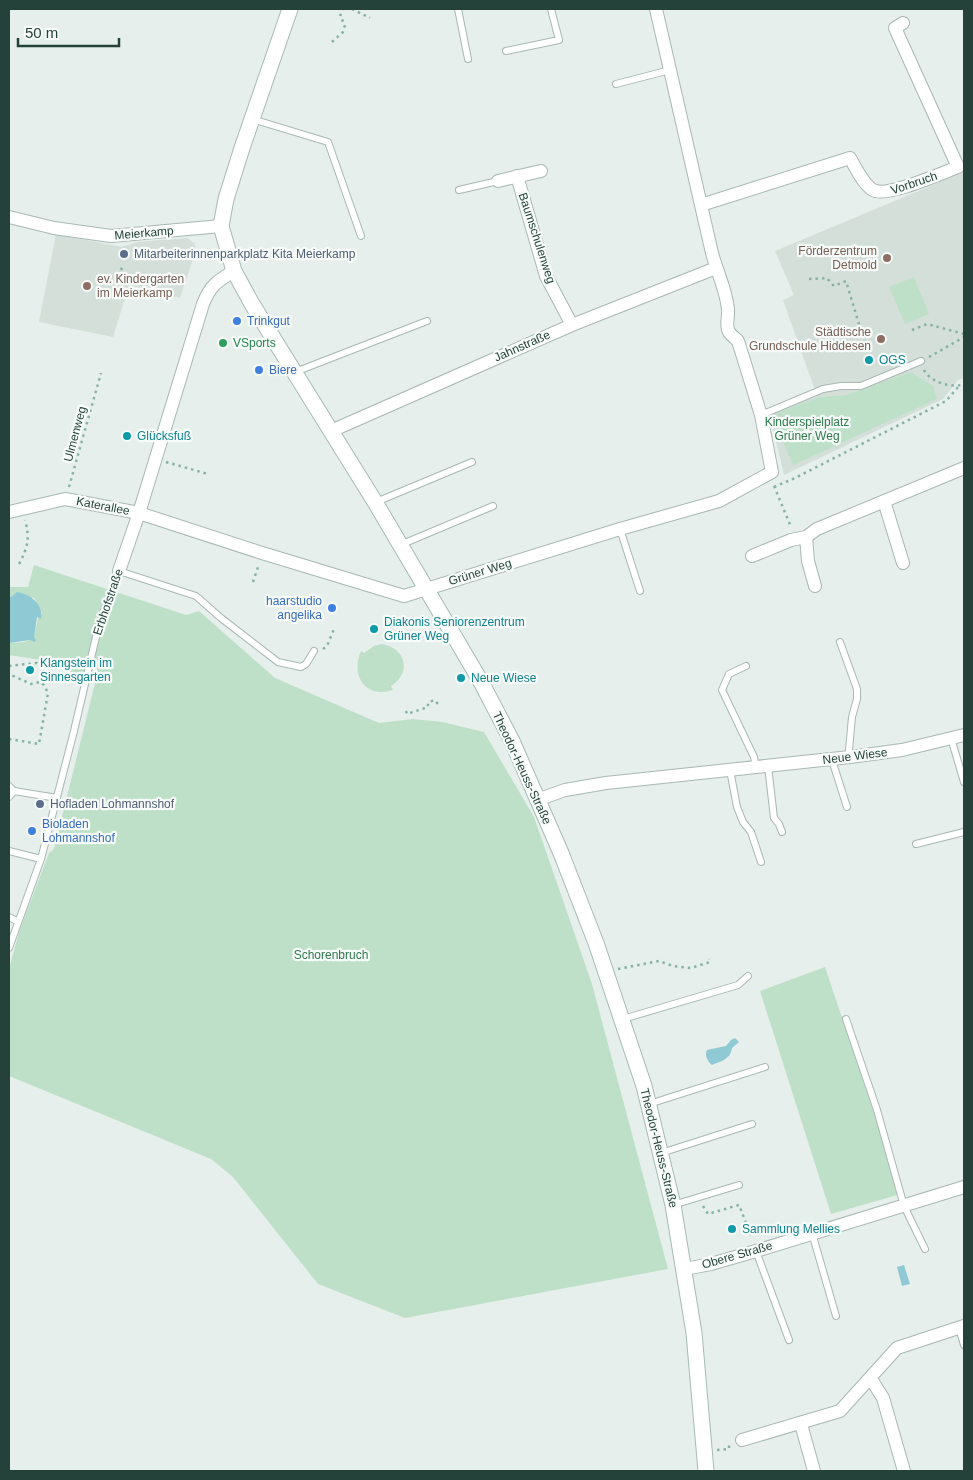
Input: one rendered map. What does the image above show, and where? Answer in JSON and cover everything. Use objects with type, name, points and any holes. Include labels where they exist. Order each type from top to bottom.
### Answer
[{"type":"main road","name":"Theodor-Heuss-Straße","points":[[290,9],[251,119],[226,199],[221,226],[234,271],[252,304],[427,588],[514,740],[537,800],[561,853],[623,1019],[649,1104],[674,1205],[694,1333],[706,1471]]},
{"type":"street","points":[[656,9],[716,268],[722,279],[729,311],[727,321],[729,332],[738,341],[762,420],[772,472]]},
{"type":"street","name":"Vorbruch","points":[[701,205],[850,158],[874,192],[898,190],[961,166],[895,28],[903,23]]},
{"type":"street","name":"Baumschulenweg","points":[[498,180],[541,171]]},
{"type":"street","name":"Baumschulenweg","points":[[518,176],[546,276],[572,325]]},
{"type":"street","name":"Meierkamp","points":[[9,217],[54,228],[111,236],[221,226]]},
{"type":"street","name":"Jahnstraße","points":[[332,431],[572,325],[716,268]]},
{"type":"street","name":"Erbhofstraße","points":[[119,571],[208,292],[216,282],[234,271]]},
{"type":"street","points":[[752,556],[791,540],[806,537],[817,529],[964,468]]},
{"type":"street","name":"Grüner Weg","points":[[139,513],[262,554],[404,596],[410,596],[427,588],[719,501],[772,472]]},
{"type":"street","name":"Katerallee","points":[[9,512],[66,499],[139,513]]},
{"type":"street","points":[[884,501],[903,563]]},
{"type":"street","points":[[806,537],[808,561],[815,586]]},
{"type":"street","name":"Neue Wiese","points":[[537,800],[565,790],[608,788],[762,766],[832,760],[902,750],[964,735]]},
{"type":"street","name":"Obere Straße","points":[[685,1269],[711,1264],[756,1251],[964,1187]]},
{"type":"street","points":[[742,1440],[840,1411],[871,1379],[897,1348],[962,1327]]},
{"type":"street","points":[[871,1379],[883,1398],[904,1471]]},
{"type":"street","points":[[801,1424],[814,1471]]},
{"type":"lane","points":[[458,9],[468,59]]},
{"type":"lane","points":[[506,51],[559,40],[551,9]]},
{"type":"lane","points":[[616,84],[671,70]]},
{"type":"lane","points":[[251,119],[328,142],[361,236]]},
{"type":"lane","points":[[459,190],[498,180]]},
{"type":"lane","points":[[295,372],[427,321]]},
{"type":"lane","points":[[762,420],[823,389],[861,386],[921,361]]},
{"type":"lane","points":[[375,502],[472,462]]},
{"type":"lane","points":[[400,544],[493,506]]},
{"type":"lane","points":[[620,529],[640,591]]},
{"type":"lane","points":[[119,571],[196,596],[278,662],[301,667],[306,664],[314,651]]},
{"type":"lane","name":"Erbhofstraße","points":[[9,948],[41,859],[99,624],[119,571]]},
{"type":"lane","points":[[840,642],[857,689],[857,699],[852,717],[850,757]]},
{"type":"lane","points":[[746,666],[729,674],[722,690],[754,757],[762,766],[774,818],[782,832]]},
{"type":"lane","points":[[951,738],[964,782]]},
{"type":"lane","points":[[832,760],[847,808]]},
{"type":"lane","points":[[730,770],[737,807],[743,822],[751,832],[761,862]]},
{"type":"lane","points":[[9,797],[11,788],[57,798]]},
{"type":"lane","points":[[916,844],[964,832]]},
{"type":"lane","points":[[9,851],[41,859]]},
{"type":"lane","points":[[9,917],[17,922]]},
{"type":"lane","points":[[623,1019],[738,985],[748,976]]},
{"type":"lane","points":[[846,1019],[877,1110],[904,1206],[925,1249]]},
{"type":"lane","points":[[649,1104],[765,1067]]},
{"type":"lane","points":[[661,1153],[752,1124]]},
{"type":"lane","points":[[674,1205],[739,1185]]},
{"type":"lane","points":[[812,1234],[836,1316]]},
{"type":"lane","points":[[756,1251],[788,1340]]},
{"type":"lane","points":[[962,1327],[964,1345]]},
{"type":"path","points":[[332,42],[343,32],[345,25],[340,16],[343,9]]},
{"type":"path","points":[[352,9],[370,18]]},
{"type":"path","points":[[121,270],[123,265]]},
{"type":"path","points":[[809,279],[828,278],[834,286],[846,281],[865,344]]},
{"type":"path","points":[[912,330],[927,324],[964,335]]},
{"type":"path","points":[[959,386],[938,382],[925,373],[921,361],[964,335]]},
{"type":"path","name":"Ulmenweg","points":[[66,499],[101,373]]},
{"type":"path","points":[[774,487],[804,474],[946,401],[959,386],[964,384]]},
{"type":"path","points":[[155,459],[208,474]]},
{"type":"path","points":[[772,472],[774,487],[794,533],[806,537]]},
{"type":"path","points":[[19,564],[29,538],[22,509]]},
{"type":"path","points":[[253,582],[262,554]]},
{"type":"path","points":[[314,651],[326,646],[334,629]]},
{"type":"path","points":[[9,666],[37,663],[43,669],[44,676],[40,682],[31,684],[9,674]]},
{"type":"path","points":[[9,738],[40,744],[48,692],[40,682]]},
{"type":"path","points":[[406,711],[408,714],[428,707],[428,704],[434,700],[438,704]]},
{"type":"path","points":[[620,968],[659,961],[673,966],[691,968],[710,962],[709,959]]},
{"type":"path","points":[[698,1199],[708,1214],[739,1205],[752,1238],[755,1238],[756,1251]]},
{"type":"path","points":[[705,1452],[728,1449],[730,1437],[742,1440]]},
{"type":"shaded area","name":"Städtische Grundschule Hiddesen","points":[[964,172],[964,378],[958,380],[943,399],[784,475],[771,420],[774,412],[817,396],[783,300],[794,295],[775,251]]},
{"type":"shaded area","name":"ev. Kindergarten im Meierkamp","points":[[56,234],[121,247],[137,242],[187,238],[195,244],[196,250],[180,298],[129,285],[113,337],[39,322]]},
{"type":"green space","points":[[914,277],[929,314],[905,324],[889,287]]},
{"type":"green space","name":"Kinderspielplatz Grüner Weg","points":[[911,372],[933,386],[937,399],[793,465],[773,418],[775,414],[819,397],[846,395]]},
{"type":"green space","name":"Schorenbruch","points":[[34,565],[186,615],[199,611],[275,678],[379,723],[413,719],[442,722],[484,732],[534,817],[592,984],[668,1269],[405,1318],[318,1284],[233,1177],[211,1159],[9,1076],[9,969],[20,929],[49,853],[54,849],[98,671],[93,663],[81,676],[63,669],[60,663],[9,655],[9,643],[23,642],[31,639],[38,617],[42,613],[34,598],[9,597],[9,587],[28,587]]},
{"type":"green space","points":[[382,644],[396,650],[401,656],[404,668],[398,681],[391,686],[393,690],[383,692],[368,688],[359,677],[358,669],[361,651],[364,653],[374,646]]},
{"type":"green space","points":[[825,967],[901,1194],[831,1214],[760,991]]},
{"type":"water","points":[[17,592],[31,597],[40,609],[41,619],[37,617],[35,642],[30,640],[9,643],[9,597]]},
{"type":"water","points":[[735,1038],[739,1042],[732,1048],[727,1058],[712,1065],[706,1056],[707,1050],[726,1046]]},
{"type":"water","points":[[904,1265],[910,1284],[902,1286],[897,1267]]},
{"type":"place","name":"Mitarbeiterinnenparkplatz Kita Meierkamp","points":[[124,254]]},
{"type":"place","name":"Förderzentrum Detmold","points":[[887,258]]},
{"type":"place","name":"ev. Kindergarten im Meierkamp","points":[[87,286]]},
{"type":"place","name":"Trinkgut","points":[[237,321]]},
{"type":"place","name":"Städtische Grundschule Hiddesen","points":[[881,339]]},
{"type":"place","name":"VSports","points":[[223,343]]},
{"type":"place","name":"OGS","points":[[869,360]]},
{"type":"place","name":"Biere","points":[[259,370]]},
{"type":"place","name":"Glücksfuß","points":[[127,436]]},
{"type":"place","name":"haarstudio angelika","points":[[332,608]]},
{"type":"place","name":"Diakonis Seniorenzentrum Grüner Weg","points":[[374,629]]},
{"type":"place","name":"Klangstein im Sinnesgarten","points":[[30,670]]},
{"type":"place","name":"Neue Wiese","points":[[461,678]]},
{"type":"place","name":"Hofladen Lohmannshof","points":[[40,804]]},
{"type":"place","name":"Bioladen Lohmannshof","points":[[32,831]]},
{"type":"place","name":"Sammlung Mellies","points":[[732,1229]]}]
